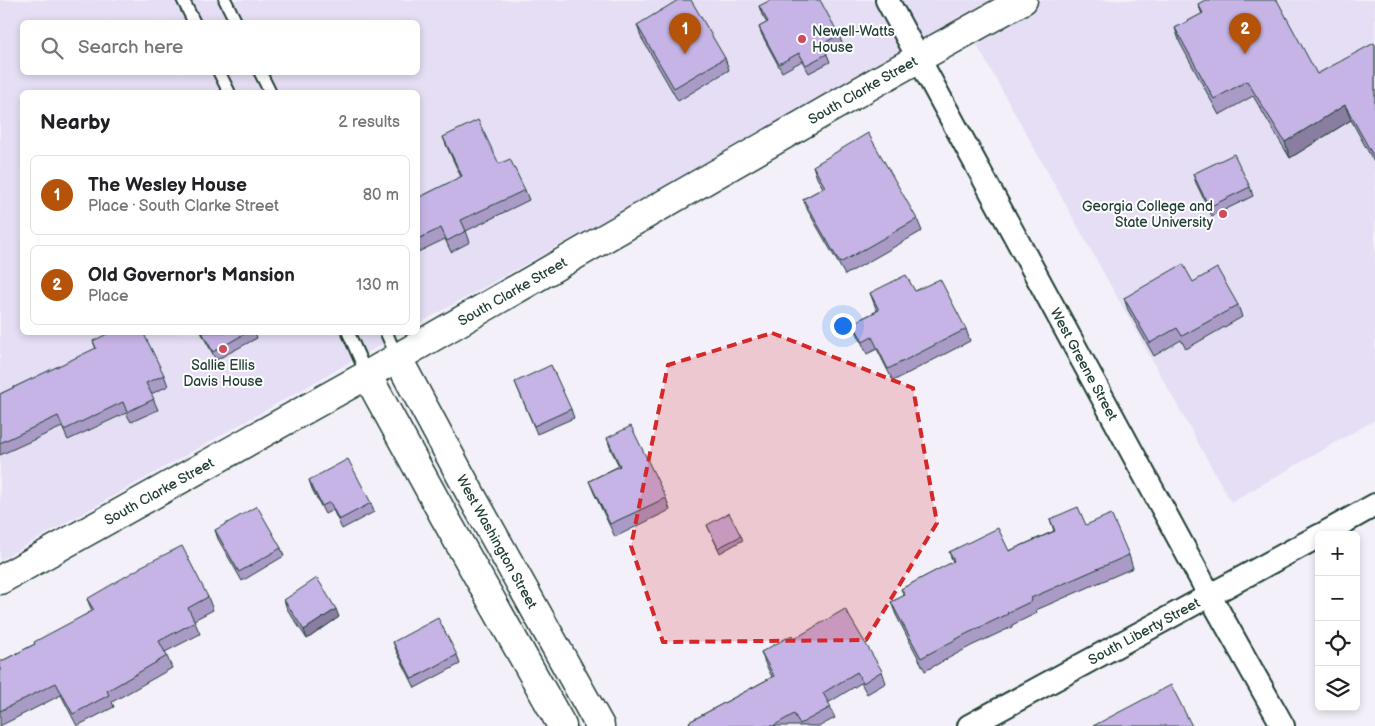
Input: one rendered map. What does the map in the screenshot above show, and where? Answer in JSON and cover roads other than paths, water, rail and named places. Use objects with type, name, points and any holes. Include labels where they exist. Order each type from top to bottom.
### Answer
[{"type":"main road","name":"South Clarke Street","points":[[420,330],[1023,0]]},
{"type":"main road","name":"South Clarke Street","points":[[0,580],[367,375],[392,345],[410,335]]},
{"type":"main road","name":"West Washington Street","points":[[392,345],[470,493],[600,726]]},
{"type":"main road","points":[[367,375],[562,726]]},
{"type":"street","name":"West Greene Street","points":[[887,0],[1210,596],[1283,726]]},
{"type":"street","name":"South Liberty Street","points":[[1327,531],[1375,505]]},
{"type":"street","name":"South Liberty Street","points":[[970,726],[1315,538]]},
{"type":"lane","points":[[183,0],[193,20]]},
{"type":"lane","points":[[225,0],[235,20]]},
{"type":"lane","points":[[220,75],[228,90]]},
{"type":"lane","points":[[262,75],[269,90]]},
{"type":"lane","points":[[349,335],[367,375]]},
{"type":"place","name":"Newell-Watts House","points":[[802,39]]},
{"type":"place","name":"The Wesley House","points":[[685,54]]},
{"type":"place","name":"Old Governor's Mansion","points":[[1245,54]]},
{"type":"place","name":"Georgia College and State University","points":[[1223,214]]},
{"type":"place","name":"Sallie Ellis Davis House","points":[[223,349]]}]
